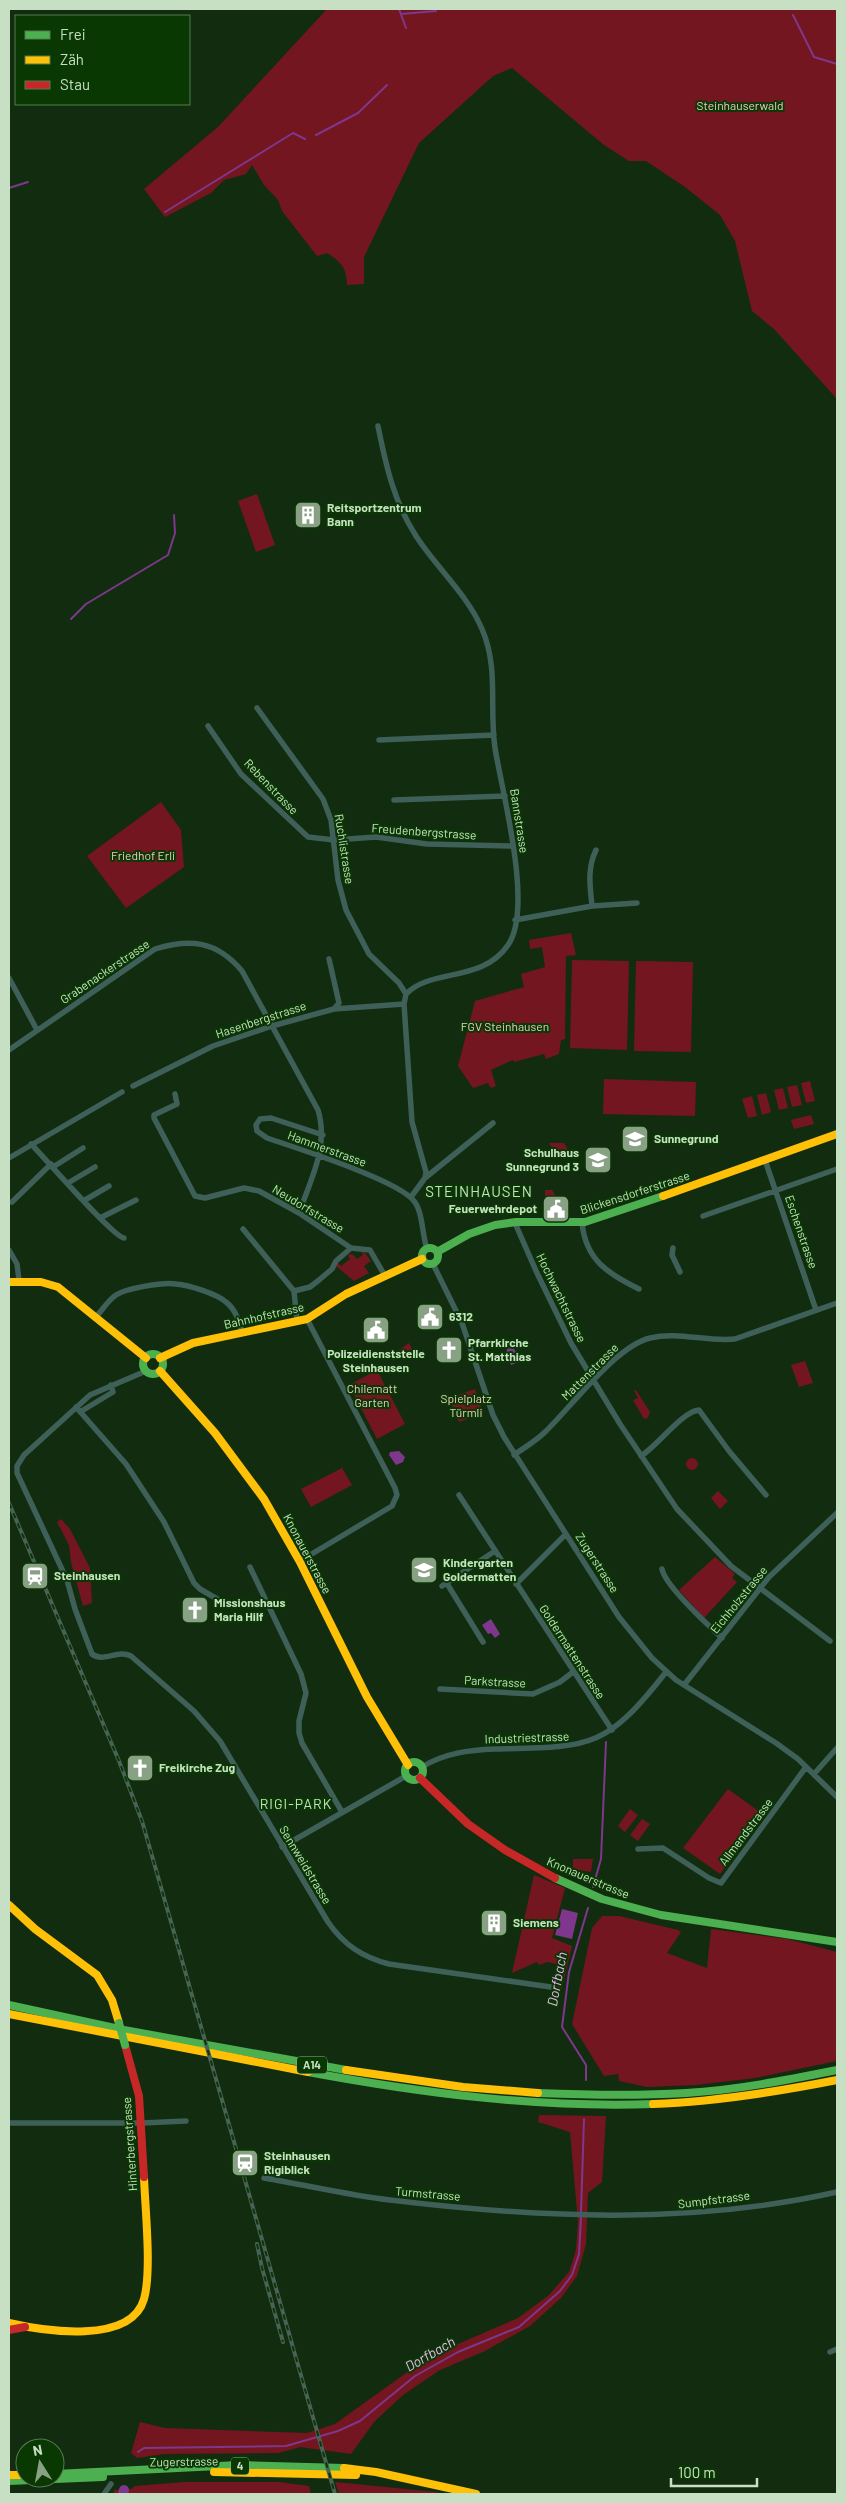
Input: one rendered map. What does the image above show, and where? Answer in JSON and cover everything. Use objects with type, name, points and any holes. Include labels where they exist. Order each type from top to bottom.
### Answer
[{"type":"main road","name":"Blickensdorferstrasse","points":[[437,1252],[486,1228],[516,1223],[582,1223],[597,1220],[837,1134]]},
{"type":"main road","points":[[432,1248],[437,1252],[438,1258],[433,1264],[426,1264],[422,1259],[422,1254],[427,1249],[432,1248]]},
{"type":"main road","name":"Bahnhofstrasse","points":[[160,1358],[193,1342],[307,1319],[346,1294],[422,1259]]},
{"type":"main road","points":[[9,1282],[19,1280],[41,1282],[58,1287],[146,1358]]},
{"type":"main road","points":[[153,1355],[160,1358],[163,1365],[160,1371],[152,1374],[146,1371],[144,1363],[146,1358],[153,1355]]},
{"type":"main road","name":"Knonauerstrasse","points":[[160,1371],[189,1400],[229,1448],[271,1510],[300,1561],[367,1699],[408,1765]]},
{"type":"main road","points":[[414,1762],[422,1766],[423,1772],[420,1778],[413,1781],[406,1776],[405,1770],[408,1765],[414,1762]]},
{"type":"main road","name":"Knonauerstrasse","points":[[420,1778],[468,1824],[505,1850],[560,1881],[602,1899],[661,1915],[837,1942]]},
{"type":"main road","name":"Hinterbergstrasse","points":[[9,1905],[35,1929],[97,1975],[112,2000],[139,2096],[142,2124],[147,2280],[145,2299],[135,2315],[128,2322],[106,2331],[25,2327],[9,2323]]},
{"type":"main road","name":"A14","points":[[9,2005],[343,2070],[438,2085],[512,2093],[606,2097],[673,2095],[749,2087],[837,2070]]},
{"type":"main road","name":"A14","points":[[9,2014],[360,2081],[441,2094],[530,2104],[628,2106],[696,2103],[758,2096],[837,2080]]},
{"type":"main road","name":"Hinterbergstrasse","points":[[9,2330],[25,2327]]},
{"type":"main road","name":"Zugerstrasse","points":[[65,2473],[191,2466],[268,2466],[359,2470],[401,2475],[476,2494]]},
{"type":"main road","name":"Zugerstrasse","points":[[9,2482],[192,2471],[358,2476],[421,2481]]},
{"type":"street","name":"Bannstrasse","points":[[378,426],[387,472],[403,514],[416,537],[482,627],[489,647],[494,678],[494,735],[519,891],[516,920],[510,944],[496,959],[478,968],[416,986],[406,994]]},
{"type":"street","name":"Ruchlistrasse","points":[[257,708],[323,799],[331,820],[338,880],[346,910],[368,954],[400,983],[406,994]]},
{"type":"street","name":"Rebenstrasse","points":[[208,726],[241,774],[296,828],[308,837],[334,840]]},
{"type":"street","points":[[380,740],[494,735]]},
{"type":"street","points":[[394,800],[505,796]]},
{"type":"street","name":"Freudenbergstrasse","points":[[334,840],[376,837],[427,844],[512,846]]},
{"type":"street","points":[[592,906],[589,878],[590,862],[596,850]]},
{"type":"street","points":[[516,920],[592,906],[637,904]]},
{"type":"street","name":"Grabenackerstrasse","points":[[9,1050],[155,949],[174,943],[210,946],[236,963],[318,1110],[323,1135],[320,1156],[298,1213]]},
{"type":"street","points":[[329,959],[339,1004],[334,1010]]},
{"type":"street","points":[[9,978],[37,1030]]},
{"type":"street","points":[[406,994],[404,1004],[412,1122],[426,1172],[425,1178]]},
{"type":"street","name":"Hasenbergstrasse","points":[[133,1086],[214,1046],[272,1026],[334,1010],[404,1004]]},
{"type":"street","points":[[9,1158],[122,1092]]},
{"type":"street","name":"Neudorfstrasse","points":[[175,1094],[177,1104],[154,1115],[154,1118],[195,1196],[205,1198],[249,1189],[259,1191],[298,1213],[351,1248],[370,1250],[385,1276]]},
{"type":"street","name":"Hammerstrasse","points":[[323,1135],[271,1118],[260,1119],[256,1125],[257,1131],[267,1138],[381,1180],[411,1197]]},
{"type":"street","points":[[427,1249],[417,1205],[411,1197],[425,1178],[493,1123]]},
{"type":"street","points":[[31,1144],[85,1200],[87,1206],[119,1238],[124,1238]]},
{"type":"street","points":[[12,1202],[52,1166],[83,1148]]},
{"type":"street","name":"Eschenstrasse","points":[[765,1160],[816,1310]]},
{"type":"street","points":[[68,1183],[95,1167]]},
{"type":"street","points":[[703,1216],[837,1169]]},
{"type":"street","points":[[85,1200],[109,1186]]},
{"type":"street","points":[[100,1218],[136,1200]]},
{"type":"street","name":"Hochwachtstrasse","points":[[516,1223],[555,1312],[594,1381],[641,1456],[682,1515],[713,1548],[760,1588],[830,1640]]},
{"type":"street","points":[[582,1223],[586,1241],[602,1268],[639,1288]]},
{"type":"street","points":[[243,1229],[294,1291],[297,1321]]},
{"type":"street","points":[[294,1291],[310,1287],[332,1269],[336,1261],[351,1248]]},
{"type":"street","points":[[673,1248],[672,1254],[680,1272]]},
{"type":"street","points":[[9,1250],[17,1264],[19,1280]]},
{"type":"street","name":"Zugerstrasse","points":[[433,1264],[462,1323],[493,1415],[514,1455],[630,1633],[666,1672],[776,1743],[814,1774],[837,1797]]},
{"type":"street","points":[[95,1318],[115,1296],[124,1292],[165,1283],[177,1284],[217,1296],[227,1303],[239,1319],[242,1332]]},
{"type":"street","name":"Mattenstrasse","points":[[514,1455],[544,1433],[628,1349],[645,1340],[666,1335],[718,1341],[734,1339],[837,1303]]},
{"type":"street","points":[[300,1561],[392,1506],[397,1495],[396,1488],[307,1319]]},
{"type":"street","points":[[146,1371],[96,1391],[78,1409],[126,1464],[164,1522],[194,1583],[200,1589],[224,1603]]},
{"type":"street","name":"Sennweidstrasse","points":[[78,1409],[24,1455],[17,1466],[19,1477],[67,1580],[90,1650],[95,1656],[104,1657],[120,1653],[131,1656],[207,1725],[220,1741],[332,1929],[348,1946],[362,1955],[389,1964],[551,1987]]},
{"type":"street","points":[[641,1456],[654,1448],[687,1414],[699,1410],[729,1451],[766,1495]]},
{"type":"street","name":"Goldermattenstrasse","points":[[459,1495],[612,1730]]},
{"type":"street","name":"Eichholzstrasse","points":[[684,1685],[769,1577],[837,1513]]},
{"type":"street","points":[[516,1584],[565,1536]]},
{"type":"street","points":[[483,1642],[444,1584],[495,1551]]},
{"type":"street","points":[[250,1567],[301,1674],[306,1693],[299,1720],[299,1733],[302,1743],[342,1812]]},
{"type":"street","points":[[662,1569],[663,1575],[677,1592],[722,1638]]},
{"type":"street","name":"Parkstrasse","points":[[440,1689],[533,1694],[560,1682],[573,1672]]},
{"type":"street","name":"Industriestrasse","points":[[422,1766],[442,1757],[478,1749],[575,1746],[588,1743],[612,1730],[630,1715],[666,1672]]},
{"type":"street","points":[[814,1774],[837,1748]]},
{"type":"street","name":"Allmendstrasse","points":[[638,1849],[662,1848],[709,1878],[722,1883],[806,1767]]},
{"type":"street","points":[[282,1848],[406,1776]]},
{"type":"street","points":[[9,2123],[142,2124],[186,2121]]},
{"type":"street","name":"Turmstrasse","points":[[264,2178],[390,2200],[591,2216]]},
{"type":"street","name":"Sumpfstrasse","points":[[591,2216],[694,2214],[837,2192]]},
{"type":"street","points":[[830,2352],[837,2349]]},
{"type":"street","points":[[104,2494],[111,2484]]},
{"type":"green space","name":"Steinhauserwald","points":[[327,9],[837,9],[837,399],[774,329],[752,311],[735,241],[720,215],[685,187],[646,161],[629,161],[604,145],[512,68],[493,76],[419,143],[364,257],[364,284],[347,285],[346,274],[336,259],[327,253],[317,256],[282,211],[278,200],[264,185],[252,165],[246,174],[224,180],[211,193],[165,217],[144,189],[218,127]]},
{"type":"green space","points":[[257,494],[275,545],[256,552],[238,501]]},
{"type":"green space","name":"Friedhof Erli","points":[[161,802],[181,830],[184,867],[126,908],[87,856]]},
{"type":"green space","name":"FGV Steinhausen","points":[[571,933],[576,955],[566,956],[565,1039],[561,1040],[559,1054],[546,1059],[544,1054],[514,1062],[513,1060],[491,1070],[496,1086],[491,1088],[488,1083],[473,1088],[458,1066],[475,1001],[524,987],[521,974],[545,967],[542,947],[530,949],[529,940]]},
{"type":"green space","points":[[572,960],[629,961],[627,1050],[570,1048]]},
{"type":"green space","points":[[636,961],[693,962],[691,1052],[634,1051]]},
{"type":"green space","points":[[604,1079],[696,1082],[695,1116],[603,1114]]},
{"type":"green space","points":[[810,1081],[815,1101],[806,1103],[801,1083]]},
{"type":"green space","points":[[797,1085],[802,1105],[792,1107],[787,1087]]},
{"type":"green space","points":[[783,1088],[788,1108],[779,1110],[774,1090]]},
{"type":"green space","points":[[766,1093],[771,1112],[762,1115],[757,1095]]},
{"type":"green space","points":[[752,1096],[757,1116],[748,1118],[742,1099]]},
{"type":"green space","points":[[811,1115],[814,1124],[794,1129],[791,1120]]},
{"type":"green space","points":[[549,1143],[564,1143],[570,1153],[559,1159]]},
{"type":"green space","points":[[545,1190],[552,1190],[558,1199],[565,1199],[564,1213],[549,1212],[549,1200],[545,1199]]},
{"type":"green space","points":[[361,1252],[365,1253],[371,1261],[364,1266],[369,1273],[354,1281],[336,1266],[337,1262],[341,1266],[350,1259],[348,1255],[352,1254],[357,1259],[363,1255]]},
{"type":"green space","points":[[409,1343],[412,1349],[399,1359],[396,1352]]},
{"type":"green space","points":[[805,1361],[813,1383],[799,1387],[791,1365]]},
{"type":"green space","name":"Chilematt Garten","points":[[377,1370],[405,1424],[377,1439],[349,1385]]},
{"type":"green space","name":"Spielplatz Türmli","points":[[475,1389],[483,1414],[459,1422],[450,1400],[452,1397]]},
{"type":"green space","points":[[636,1390],[650,1412],[648,1418],[644,1419],[633,1400],[638,1398],[634,1391]]},
{"type":"green space","points":[[692,1458],[698,1464],[692,1470],[686,1464]]},
{"type":"green space","points":[[342,1468],[352,1485],[311,1507],[301,1489]]},
{"type":"green space","points":[[718,1491],[728,1501],[720,1509],[711,1498]]},
{"type":"green space","points":[[61,1519],[70,1529],[90,1568],[92,1603],[83,1606],[71,1562],[69,1545],[57,1522]]},
{"type":"green space","points":[[715,1557],[735,1574],[732,1578],[737,1582],[704,1618],[679,1590]]},
{"type":"green space","points":[[728,1789],[764,1815],[720,1874],[683,1848]]},
{"type":"green space","points":[[630,1809],[638,1815],[625,1832],[618,1826]]},
{"type":"green space","points":[[642,1819],[650,1824],[638,1841],[630,1835]]},
{"type":"green space","points":[[573,1859],[593,1859],[591,1872],[573,1869]]},
{"type":"green space","points":[[534,1875],[565,1888],[552,1938],[572,1946],[562,1988],[557,1987],[560,1972],[556,1964],[548,1962],[539,1965],[537,1962],[512,1973]]},
{"type":"green space","points":[[602,1916],[619,1916],[678,1930],[681,1932],[667,1953],[707,1968],[711,1929],[787,1939],[837,1952],[837,2061],[755,2078],[696,2085],[647,2087],[619,2081],[618,2074],[604,2076],[572,2024],[592,1928]]},
{"type":"green space","points":[[539,2115],[606,2116],[602,2182],[588,2193],[586,2244],[577,2276],[561,2298],[530,2326],[485,2351],[440,2370],[403,2395],[374,2422],[351,2454],[300,2447],[279,2453],[164,2454],[137,2458],[131,2453],[140,2422],[165,2428],[307,2433],[335,2424],[413,2368],[458,2344],[518,2318],[549,2295],[569,2272],[576,2250],[578,2222],[570,2132],[538,2122]]},
{"type":"green space","points":[[184,2482],[279,2482],[309,2486],[311,2494],[114,2494],[114,2490],[131,2489],[135,2486]]},
{"type":"green space","points":[[335,2482],[436,2492],[444,2494],[339,2494]]},
{"type":"shaded area","points":[[513,1347],[521,1361],[511,1365],[506,1353],[507,1349]]},
{"type":"shaded area","points":[[399,1451],[405,1457],[403,1462],[396,1465],[389,1455],[390,1452]]},
{"type":"shaded area","points":[[491,1619],[500,1634],[495,1638],[491,1633],[488,1634],[482,1625]]},
{"type":"shaded area","points":[[562,1909],[578,1913],[572,1939],[555,1935]]},
{"type":"waterway","points":[[399,9],[406,28]]},
{"type":"waterway","points":[[401,14],[436,11]]},
{"type":"waterway","points":[[793,15],[814,57],[837,64]]},
{"type":"waterway","points":[[316,135],[358,113],[387,85]]},
{"type":"waterway","points":[[165,212],[293,133],[305,139]]},
{"type":"waterway","points":[[9,188],[28,182]]},
{"type":"waterway","points":[[71,619],[86,604],[168,555],[175,533],[174,515]]},
{"type":"waterway","name":"Dorfbach","points":[[593,1887],[601,1859],[606,1742]]},
{"type":"waterway","name":"Dorfbach","points":[[586,2080],[586,2065],[562,2027],[569,1972],[588,1908]]},
{"type":"waterway","name":"Dorfbach","points":[[581,2212],[584,2119]]},
{"type":"waterway","name":"Dorfbach","points":[[138,2452],[144,2448],[286,2446],[338,2431],[360,2421],[415,2376],[458,2352],[519,2327],[560,2291],[572,2275],[579,2254],[581,2217]]},
{"type":"waterway","name":"Dorfbach","points":[[123,2494],[124,2490]]},
{"type":"railway","points":[[9,1503],[119,1761],[142,1821],[335,2494]]},
{"type":"railway","points":[[257,2244],[283,2342]]},
{"type":"traffic: fast","points":[[437,1252],[469,1234],[495,1225],[516,1222],[585,1222],[663,1196]]},
{"type":"traffic: fast","points":[[427,1248],[433,1248],[438,1253],[438,1256],[436,1262],[427,1264],[422,1259],[422,1253],[427,1248]]},
{"type":"traffic: fast","points":[[153,1354],[160,1357],[163,1364],[160,1371],[153,1374],[146,1371],[143,1364],[146,1357],[153,1354]]},
{"type":"traffic: fast","points":[[414,1762],[420,1765],[423,1771],[420,1777],[414,1780],[408,1777],[405,1771],[408,1765],[414,1762]]},
{"type":"traffic: fast","points":[[555,1878],[602,1899],[661,1915],[837,1942]]},
{"type":"traffic: fast","points":[[9,2005],[124,2030],[346,2070]]},
{"type":"traffic: fast","points":[[119,2023],[125,2045]]},
{"type":"traffic: fast","points":[[538,2093],[631,2095],[705,2092],[837,2070]]},
{"type":"traffic: fast","points":[[308,2072],[393,2086],[479,2097],[566,2104],[653,2104]]},
{"type":"traffic: fast","points":[[65,2474],[239,2465],[344,2468]]},
{"type":"traffic: fast","points":[[9,2481],[103,2477]]},
{"type":"traffic: slow","points":[[663,1196],[837,1134]]},
{"type":"traffic: slow","points":[[160,1358],[193,1343],[307,1319],[346,1294],[422,1259]]},
{"type":"traffic: slow","points":[[9,1282],[41,1282],[58,1287],[146,1358]]},
{"type":"traffic: slow","points":[[160,1371],[215,1433],[264,1499],[300,1562],[367,1697],[408,1765]]},
{"type":"traffic: slow","points":[[9,1905],[35,1929],[97,1975],[112,2000],[119,2023]]},
{"type":"traffic: slow","points":[[9,2014],[308,2072]]},
{"type":"traffic: slow","points":[[346,2070],[463,2087],[538,2093]]},
{"type":"traffic: slow","points":[[653,2104],[745,2096],[837,2080]]},
{"type":"traffic: slow","points":[[9,2323],[43,2329],[85,2331],[105,2329],[122,2323],[136,2314],[144,2299],[148,2272],[144,2177]]},
{"type":"traffic: slow","points":[[344,2468],[376,2472],[476,2494]]},
{"type":"traffic: slow","points":[[214,2472],[356,2475]]},
{"type":"traffic: slow","points":[[9,2475],[15,2475]]},
{"type":"traffic: jam","points":[[420,1778],[468,1824],[505,1850],[555,1878]]},
{"type":"traffic: jam","points":[[125,2045],[139,2096],[144,2177]]},
{"type":"traffic: jam","points":[[9,2330],[25,2327]]},
{"type":"place","name":"Reitsportzentrum Bann","points":[[308,515]]},
{"type":"place","name":"Sunnegrund","points":[[635,1139]]},
{"type":"place","name":"Schulhaus Sunnegrund 3","points":[[598,1160]]},
{"type":"place","name":"Feuerwehrdepot","points":[[556,1209]]},
{"type":"place","name":"6312","points":[[430,1317]]},
{"type":"place","name":"Polizeidienststelle Steinhausen","points":[[376,1330]]},
{"type":"place","name":"Pfarrkirche St. Matthias","points":[[449,1350]]},
{"type":"place","name":"Kindergarten Goldermatten","points":[[424,1570]]},
{"type":"place","name":"Steinhausen","points":[[35,1576]]},
{"type":"place","name":"Missionshaus Maria Hilf","points":[[195,1610]]},
{"type":"place","name":"Freikirche Zug","points":[[140,1768]]},
{"type":"place","name":"Siemens","points":[[494,1923]]},
{"type":"place","name":"Steinhausen Rigiblick","points":[[245,2163]]},
{"type":"district","name":"STEINHAUSEN","points":[[479,1192]]},
{"type":"district","name":"RIGI-PARK","points":[[296,1804]]}]
